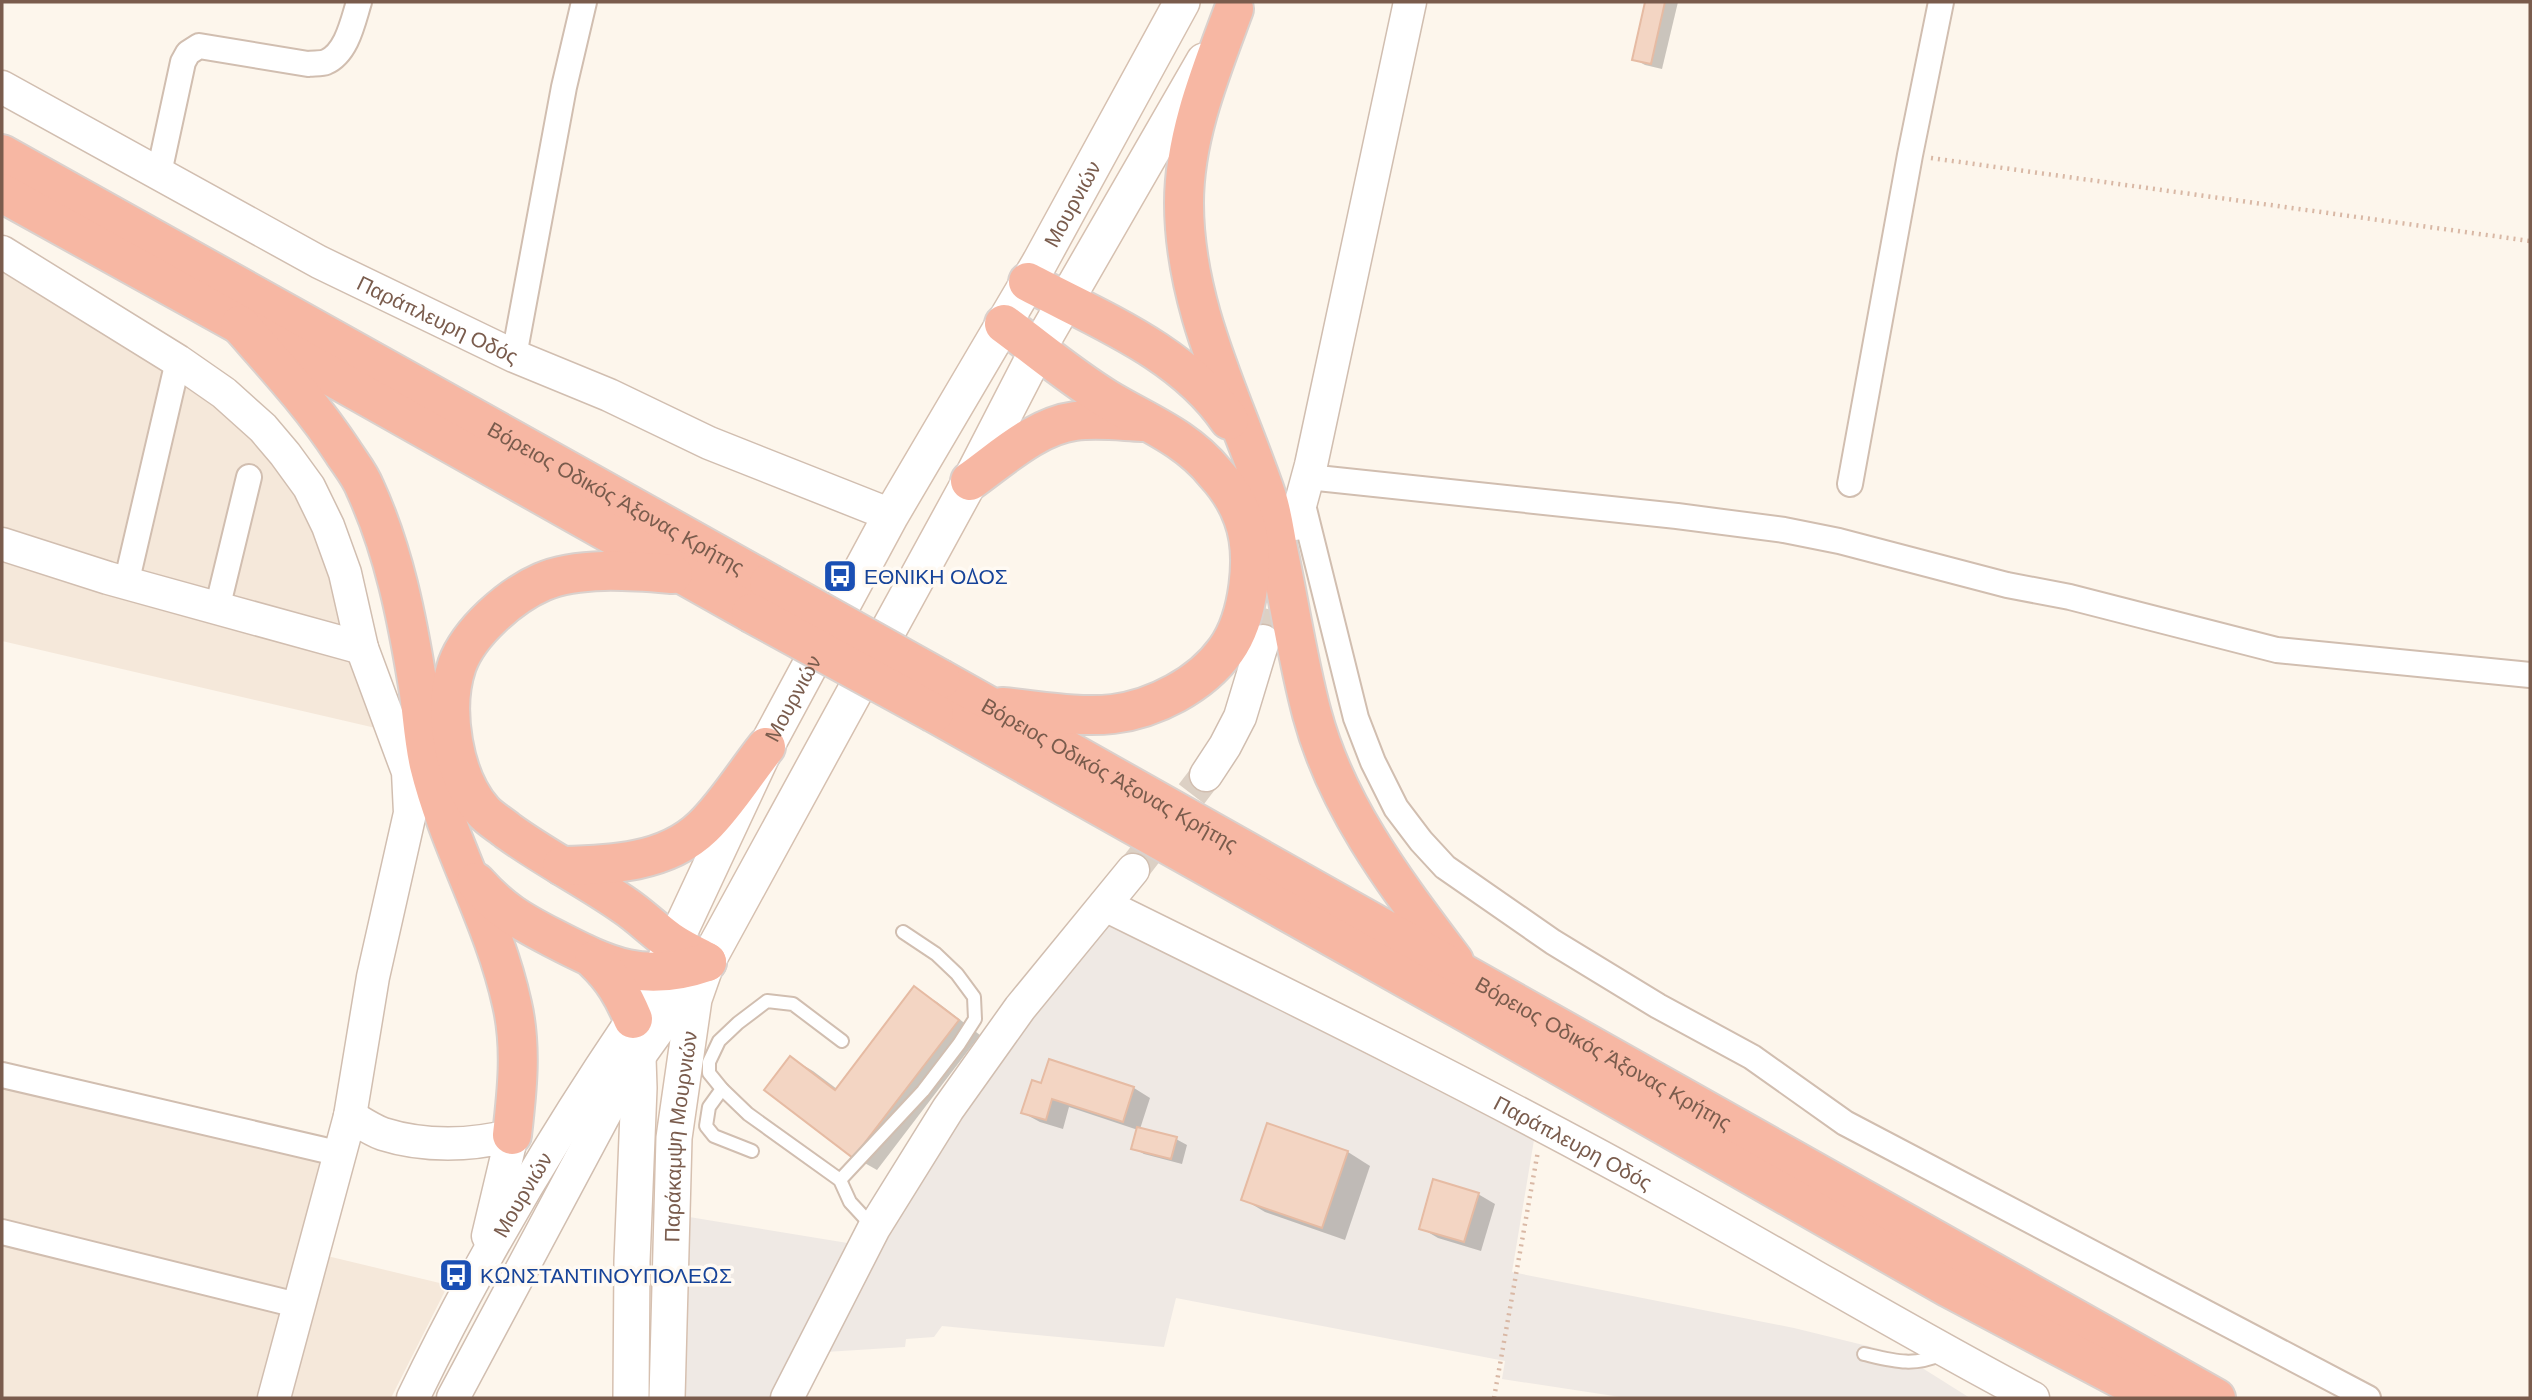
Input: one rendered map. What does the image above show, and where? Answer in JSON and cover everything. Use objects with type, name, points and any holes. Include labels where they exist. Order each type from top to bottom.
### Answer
[{"type":"highway","points":[[1236,6],[1211,71],[1187,163],[1184,202],[1192,285],[1212,353],[1268,499],[1312,715],[1327,758],[1368,842],[1464,974]]},
{"type":"highway","name":"Βόρειος Οδικός Άξονας Κρήτης","points":[[2,155],[760,598],[938,696],[1469,1014],[1949,1288],[2157,1398]]},
{"type":"highway","name":"Βόρειος Οδικός Άξονας Κρήτης","points":[[2,194],[682,575],[760,598]]},
{"type":"highway","points":[[1028,282],[1157,351],[1199,384],[1218,404],[1248,447]]},
{"type":"highway","points":[[989,706],[1113,714],[1154,703],[1179,691],[1203,674],[1226,650],[1242,617],[1249,580],[1244,520],[1236,500],[1215,472],[1185,443],[1106,398],[1004,324]]},
{"type":"highway","points":[[240,325],[294,385],[326,426],[364,484],[388,543],[404,609],[429,764],[450,830],[495,942],[513,1005],[518,1046],[512,1135]]},
{"type":"highway","points":[[970,481],[1020,444],[1051,428],[1073,421],[1151,422]]},
{"type":"highway","points":[[666,958],[625,905],[522,841],[484,812],[461,773],[453,745],[452,690],[457,664],[484,623],[509,601],[543,581],[590,572],[628,571],[682,575]]},
{"type":"highway","name":"Βόρειος Οδικός Άξονας Κρήτης","points":[[938,696],[989,706],[2216,1398]]},
{"type":"highway","points":[[562,866],[629,861],[656,855],[683,843],[704,827],[766,747]]},
{"type":"highway","points":[[467,872],[490,898],[511,916],[594,960],[611,975],[633,1019]]},
{"type":"highway","points":[[594,960],[638,971],[666,958],[707,962]]},
{"type":"main road","name":"Μουρνιών","points":[[633,1019],[666,958],[766,747],[891,515],[1028,282],[1182,2]]},
{"type":"main road","name":"Παράκαμψη Μουρνιών","points":[[667,1398],[674,1138],[694,999],[707,962],[970,481],[1038,349],[1236,6]]},
{"type":"main road","name":"Παράκαμψη Μουρνιών","points":[[631,1398],[638,1058],[633,1019]]},
{"type":"street","points":[[159,173],[183,62],[188,52],[199,46],[308,64],[326,62],[339,51],[359,2]]},
{"type":"street","points":[[513,356],[564,88],[584,2]]},
{"type":"street","points":[[1410,2],[1302,501],[1356,718],[1395,808],[1445,867],[1553,942],[1658,1006],[1774,1071],[1845,1123],[2368,1398]]},
{"type":"street","points":[[1850,484],[1941,2]]},
{"type":"street","name":"Παράπλευρη Οδός","points":[[2,87],[319,262],[513,356],[609,395],[763,466],[891,515]]},
{"type":"street","points":[[2,252],[178,361],[224,393],[263,428],[309,487],[328,526],[345,573],[362,648],[408,772],[410,813],[373,977],[341,1154],[297,1305],[274,1398]]},
{"type":"street","points":[[126,584],[178,361]]},
{"type":"street","points":[[217,608],[249,477]]},
{"type":"street","points":[[1302,501],[1677,516],[1784,530],[1839,541],[2007,585],[2070,597],[2277,650],[2530,675]]},
{"type":"street","points":[[2,544],[126,584],[362,648]]},
{"type":"street","points":[[1206,775],[1240,717],[1263,641]]},
{"type":"street","points":[[787,1398],[874,1228],[948,1109],[1020,1008],[1133,870]]},
{"type":"street","name":"Παράπλευρη Οδός","points":[[1105,905],[1324,1012],[1543,1126],[2033,1398]]},
{"type":"street","name":"Μουρνιών","points":[[453,1398],[548,1218],[638,1058],[707,962]]},
{"type":"street","name":"Μουρνιών","points":[[412,1398],[481,1268],[588,1085],[633,1019]]},
{"type":"street","points":[[2,1075],[341,1154]]},
{"type":"street","points":[[349,1116],[382,1133],[414,1141],[484,1143],[512,1135],[481,1268]]},
{"type":"street","points":[[2,1232],[297,1305]]},
{"type":"lane","points":[[840,1180],[923,1091],[960,1044],[975,1019],[974,997],[957,974],[936,954],[903,932]]},
{"type":"lane","points":[[842,1041],[793,1004],[767,1001],[719,1041],[709,1062],[709,1073],[748,1114],[840,1180],[850,1202],[874,1228]]},
{"type":"lane","points":[[722,1089],[709,1107],[706,1126],[714,1136],[752,1151]]},
{"type":"lane","points":[[1864,1354],[1902,1363],[1925,1362],[1946,1352]]},
{"type":"path","points":[[1910,155],[2530,241]]},
{"type":"path","points":[[1493,1398],[1543,1126]]},
{"type":"shaded area","points":[[2,269],[244,418],[299,487],[342,571],[380,729],[2,641]]},
{"type":"shaded area","points":[[1108,922],[1534,1140],[1512,1272],[1794,1328],[1900,1354],[1970,1398],[1627,1398],[1502,1379],[1505,1361],[1176,1298],[1164,1347],[942,1326],[934,1337],[906,1339],[905,1347],[794,1354],[770,1398],[673,1398],[677,1215],[872,1247],[979,1080]]},
{"type":"shaded area","points":[[2,1082],[326,1158],[298,1249],[448,1285],[391,1398],[2,1398]]},
{"type":"building","points":[[1645,2],[1665,2],[1651,64],[1632,60]]},
{"type":"building","points":[[914,986],[959,1020],[853,1158],[764,1090],[790,1056],[835,1090]]},
{"type":"building","points":[[1049,1059],[1134,1087],[1123,1122],[1052,1099],[1046,1120],[1021,1113],[1032,1080],[1041,1083]]},
{"type":"building","points":[[1267,1123],[1348,1151],[1322,1228],[1241,1200]]},
{"type":"building","points":[[1137,1127],[1177,1137],[1171,1159],[1131,1149]]},
{"type":"building","points":[[1433,1179],[1479,1193],[1464,1242],[1419,1229]]},
{"type":"tunnel","points":[[1263,641],[1282,573]]},
{"type":"tunnel","points":[[1133,870],[1206,775]]},
{"type":"place","name":"ΕΘΝΙΚΗ ΟΔΟΣ","points":[[840,576]]},
{"type":"place","name":"ΚΩΝΣΤΑΝΤΙΝΟΥΠΟΛΕΩΣ","points":[[456,1275]]}]
